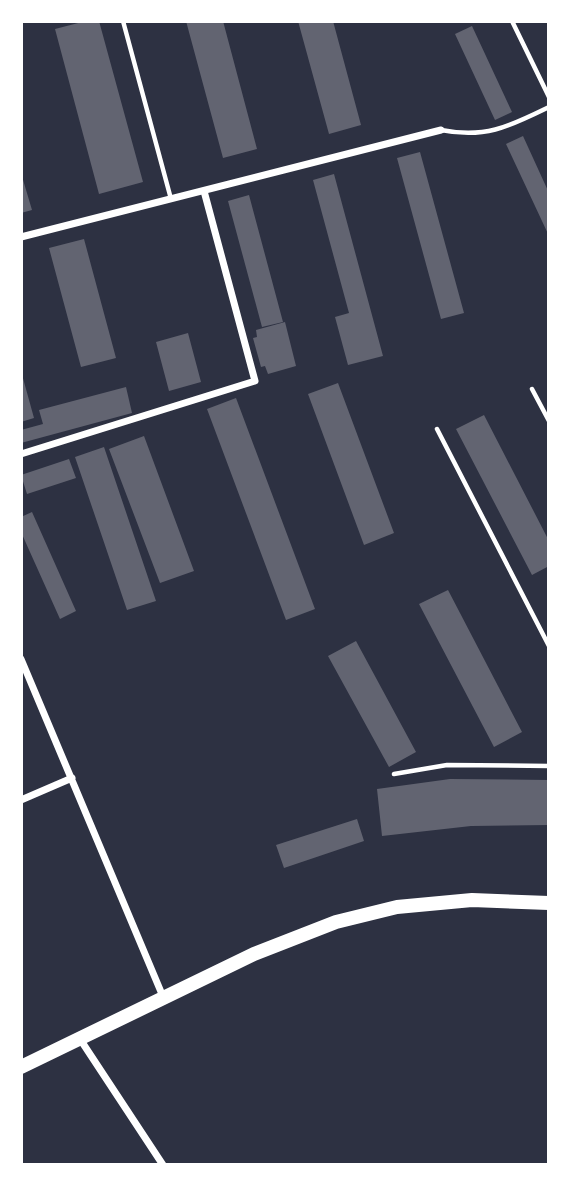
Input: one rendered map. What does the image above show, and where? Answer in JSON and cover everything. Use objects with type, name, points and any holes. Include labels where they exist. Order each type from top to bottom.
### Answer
[{"type":"main road","points":[[21,1067],[254,954],[336,922],[397,907],[472,900],[549,903]]},
{"type":"street","points":[[21,237],[442,130]]},
{"type":"street","points":[[21,454],[255,381],[204,191]]},
{"type":"street","points":[[21,659],[164,999]]},
{"type":"street","points":[[21,800],[72,778]]},
{"type":"street","points":[[80,1039],[163,1165]]},
{"type":"lane","points":[[123,21],[171,199]]},
{"type":"lane","points":[[512,21],[549,97]]},
{"type":"lane","points":[[442,130],[469,135],[487,133],[549,107]]},
{"type":"lane","points":[[532,389],[549,421]]},
{"type":"lane","points":[[437,429],[549,646]]},
{"type":"lane","points":[[394,774],[447,765],[549,766]]},
{"type":"building","points":[[86,21],[99,21],[143,182],[99,194],[55,29]]},
{"type":"building","points":[[186,21],[223,21],[257,149],[223,158]]},
{"type":"building","points":[[298,21],[333,21],[361,125],[329,134]]},
{"type":"building","points":[[472,26],[512,112],[495,120],[455,34]]},
{"type":"building","points":[[523,136],[549,193],[549,236],[506,144]]},
{"type":"building","points":[[420,152],[464,313],[441,319],[397,158]]},
{"type":"building","points":[[21,173],[32,210],[21,213]]},
{"type":"building","points":[[334,174],[383,356],[348,365],[335,317],[349,313],[313,180]]},
{"type":"building","points":[[249,195],[283,322],[262,327],[228,201]]},
{"type":"building","points":[[84,239],[116,358],[81,367],[49,248]]},
{"type":"building","points":[[285,322],[296,366],[268,374],[265,366],[261,367],[253,338],[257,337],[256,330]]},
{"type":"building","points":[[188,333],[201,382],[169,391],[156,342]]},
{"type":"building","points":[[21,371],[34,418],[21,422]]},
{"type":"building","points":[[338,383],[394,533],[364,545],[308,394]]},
{"type":"building","points":[[126,387],[132,413],[21,443],[21,430],[43,424],[39,410]]},
{"type":"building","points":[[236,398],[315,609],[286,620],[207,409]]},
{"type":"building","points":[[484,415],[549,541],[549,566],[532,575],[456,429]]},
{"type":"building","points":[[144,436],[194,571],[160,583],[109,449]]},
{"type":"building","points":[[104,447],[156,601],[127,610],[75,457]]},
{"type":"building","points":[[69,459],[76,478],[27,494],[21,475]]},
{"type":"building","points":[[32,512],[76,611],[60,619],[21,532],[21,517]]},
{"type":"building","points":[[448,590],[522,732],[494,747],[419,604]]},
{"type":"building","points":[[356,641],[416,752],[389,767],[328,656]]},
{"type":"building","points":[[450,779],[549,780],[549,825],[471,826],[382,836],[377,789]]},
{"type":"building","points":[[357,819],[364,841],[284,868],[276,845]]}]
